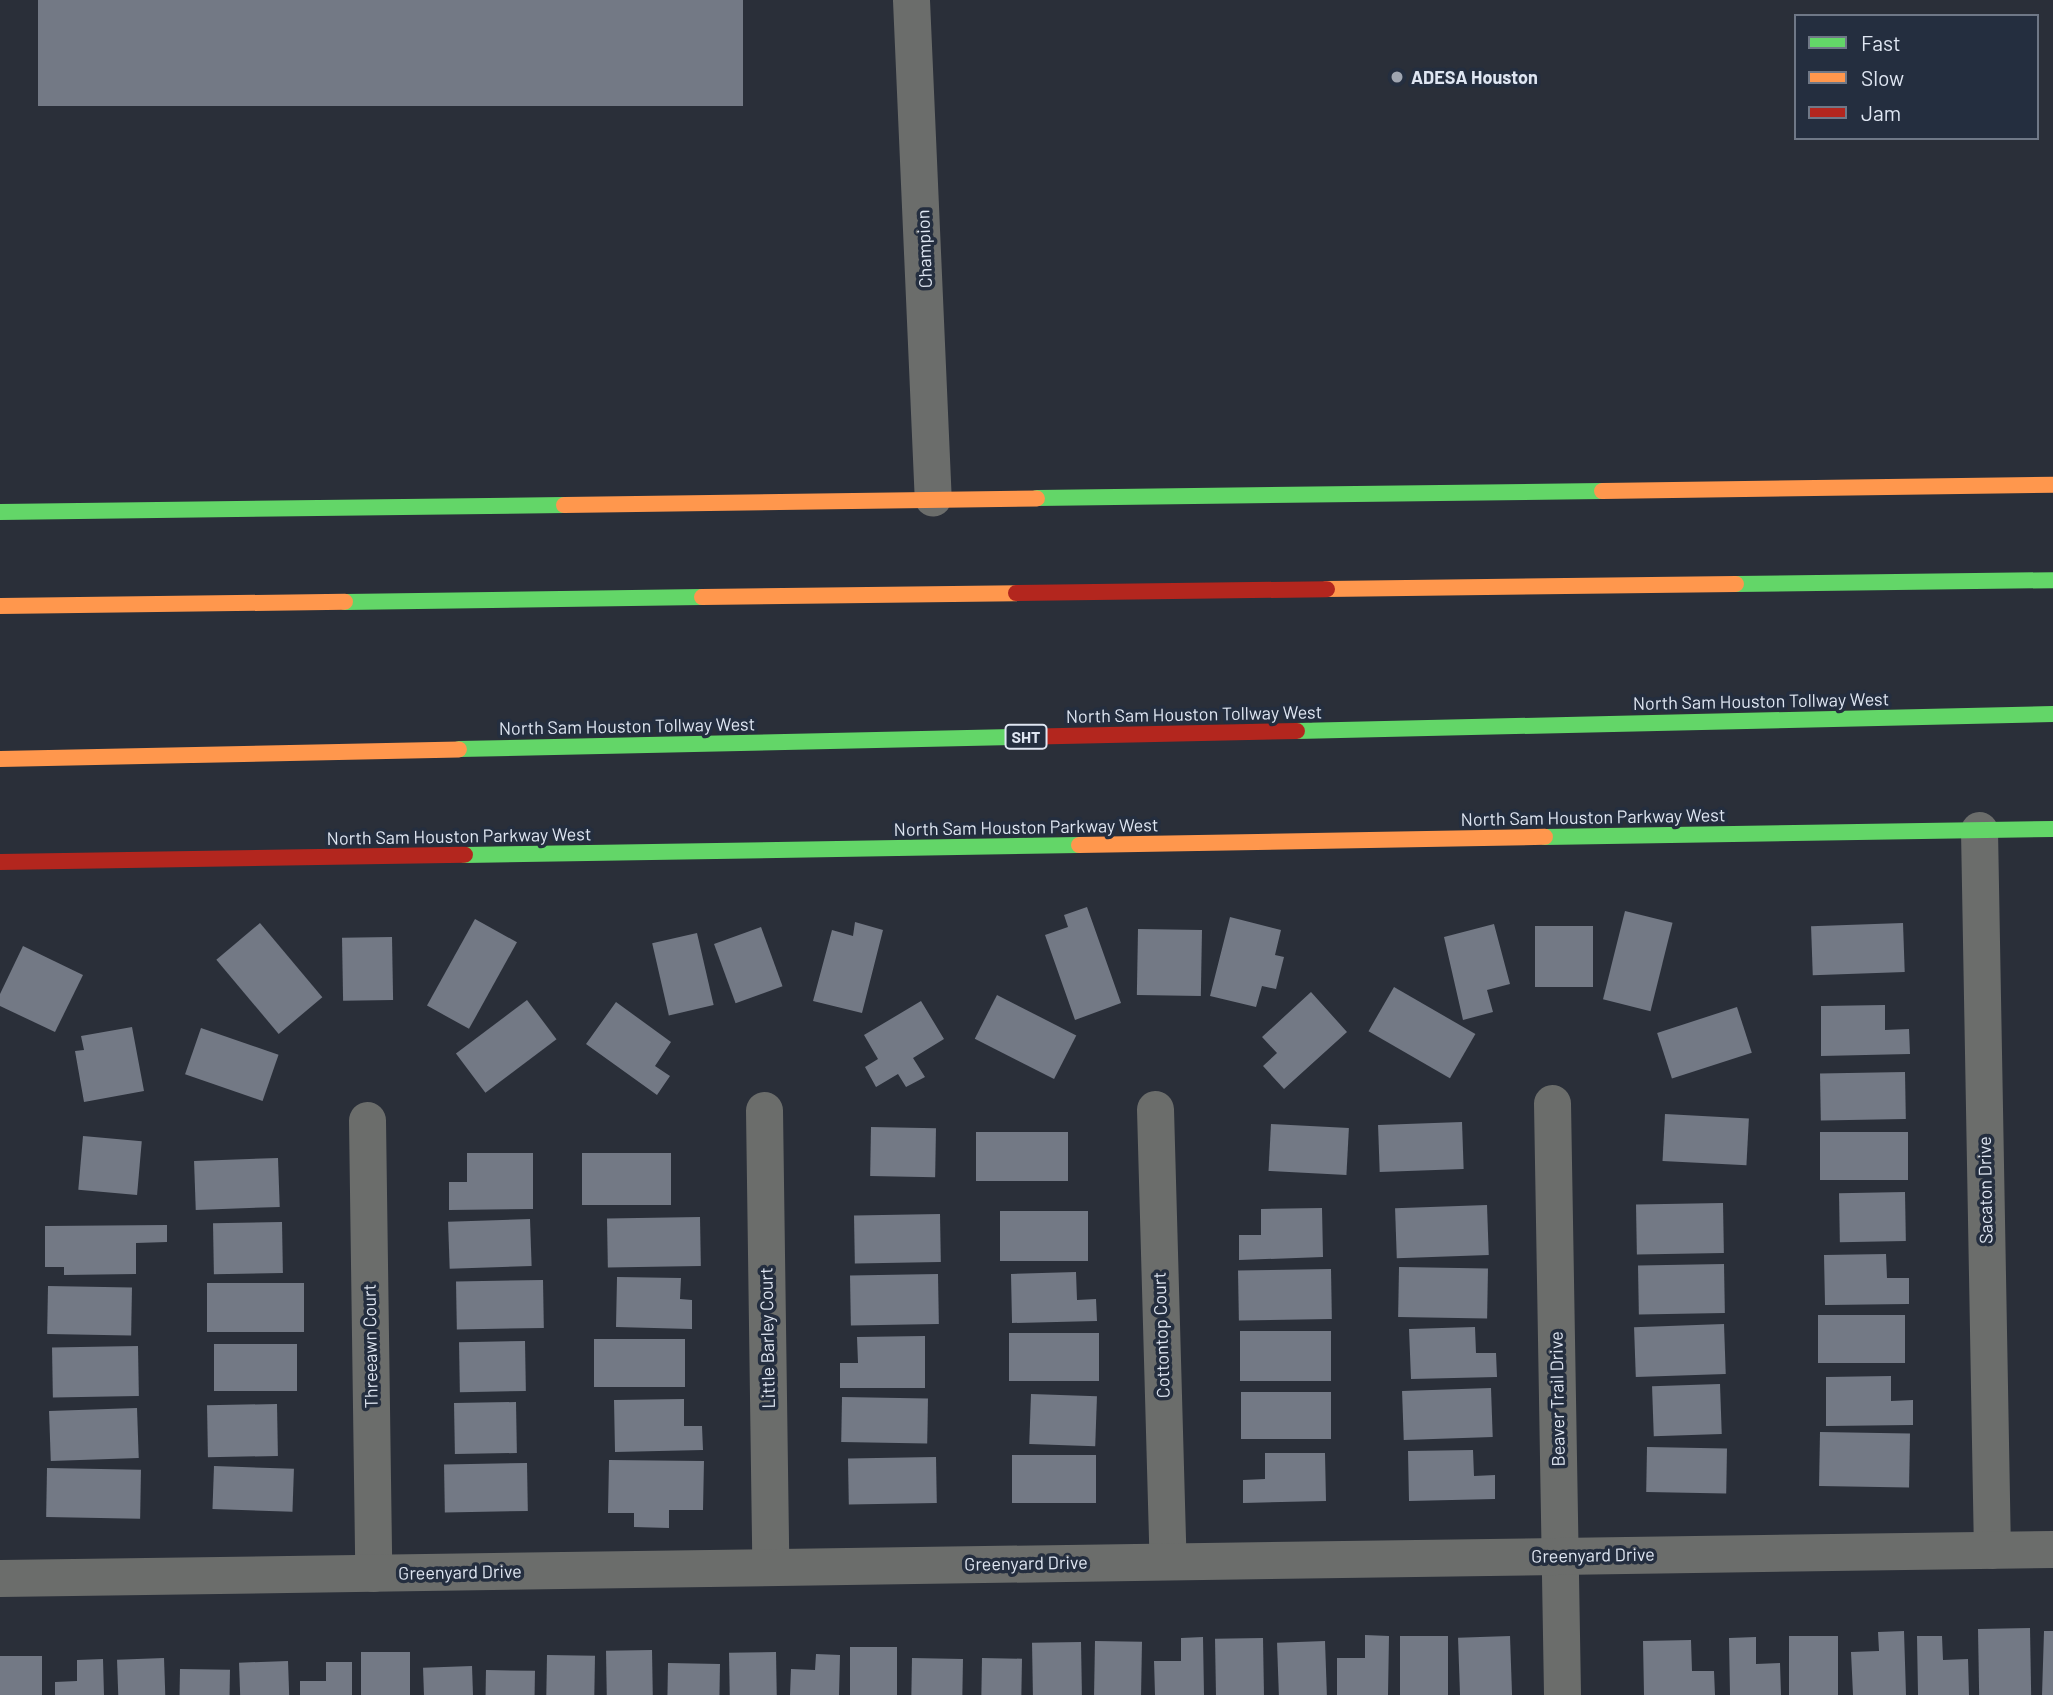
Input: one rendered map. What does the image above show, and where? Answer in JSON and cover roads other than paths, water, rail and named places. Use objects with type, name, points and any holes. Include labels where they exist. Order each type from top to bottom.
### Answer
[{"type":"main road","points":[[0,512],[2053,485]]},
{"type":"main road","points":[[0,606],[2053,580]]},
{"type":"main road","name":"North Sam Houston Tollway West","points":[[0,759],[2053,714]]},
{"type":"main road","name":"North Sam Houston Parkway West","points":[[0,862],[2053,830]]},
{"type":"street","name":"Champion","points":[[911,0],[915,12],[933,498]]},
{"type":"street","name":"Sacaton Drive","points":[[1979,830],[1992,1550]]},
{"type":"street","name":"Beaver Trail Drive","points":[[1552,1103],[1562,1695]]},
{"type":"street","name":"Cottontop Court","points":[[1155,1109],[1168,1561]]},
{"type":"street","name":"Little Barley Court","points":[[764,1110],[769,1567]]},
{"type":"street","name":"Threeawn Court","points":[[367,1120],[373,1573]]},
{"type":"street","name":"Greenyard Drive","points":[[0,1578],[2053,1549]]},
{"type":"place","name":"ADESA Houston","points":[[1397,77]]}]
